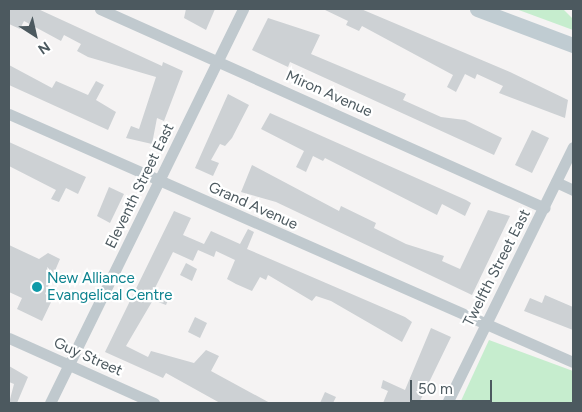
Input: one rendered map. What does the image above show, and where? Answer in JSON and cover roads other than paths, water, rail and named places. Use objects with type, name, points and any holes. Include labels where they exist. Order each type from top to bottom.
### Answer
[{"type":"main road","points":[[477,9],[573,46]]},
{"type":"street","name":"Miron Avenue","points":[[100,9],[544,208]]},
{"type":"street","name":"Eleventh Street East","points":[[50,403],[243,9]]},
{"type":"street","name":"Grand Avenue","points":[[9,114],[484,326],[573,362]]},
{"type":"street","name":"Twelfth Street East","points":[[447,403],[573,147]]},
{"type":"street","points":[[556,182],[573,190]]},
{"type":"street","name":"Guy Street","points":[[9,338],[154,403]]},
{"type":"place","name":"New Alliance Evangelical Centre","points":[[37,287]]}]
